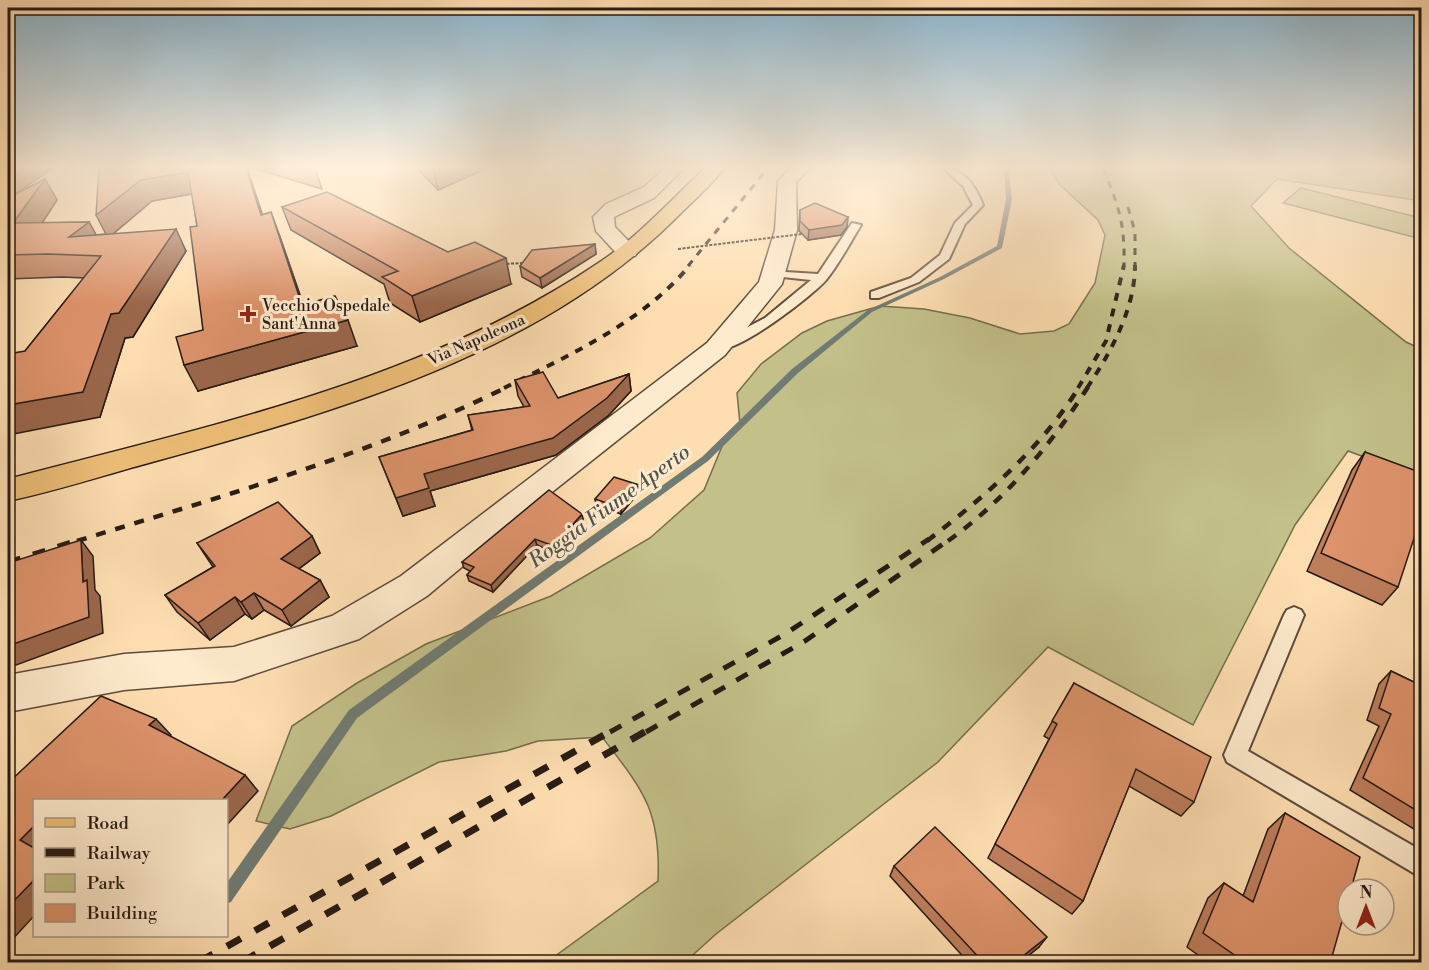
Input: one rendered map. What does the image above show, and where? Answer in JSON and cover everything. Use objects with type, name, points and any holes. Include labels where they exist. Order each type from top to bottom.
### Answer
[{"type":"main road","name":"Via Napoleona","points":[[8,488],[198,439],[333,397],[423,363],[507,327],[554,302],[611,265],[667,213]]},
{"type":"main road","name":"Via Napoleona","points":[[8,472],[198,439]]},
{"type":"street","points":[[606,213],[603,226],[627,251]]},
{"type":"street","points":[[8,694],[124,672],[234,664],[345,628],[414,586],[530,492],[716,349],[770,284],[786,230],[786,213]]},
{"type":"lane","points":[[875,295],[915,280],[945,257],[960,223],[970,213]]},
{"type":"lane","points":[[716,349],[769,321],[821,278],[856,225]]},
{"type":"lane","points":[[773,273],[821,278]]},
{"type":"lane","points":[[1294,615],[1235,755],[1422,866]]},
{"type":"path","points":[[678,249],[802,234]]},
{"type":"path","points":[[498,264],[533,263]]},
{"type":"green space","points":[[1091,213],[1258,213],[1289,248],[1406,342],[1421,349],[1421,478],[1348,451],[1295,525],[1193,725],[1048,647],[938,762],[716,934],[685,962],[547,962],[658,881],[656,836],[647,802],[639,787],[602,737],[538,741],[506,751],[439,762],[331,816],[290,829],[256,821],[292,726],[357,683],[426,644],[551,596],[650,538],[704,490],[725,439],[740,424],[737,393],[761,364],[802,333],[827,321],[880,306],[924,309],[970,318],[1020,334],[1054,331],[1069,324],[1095,283],[1105,235],[1098,220]]},
{"type":"green space","points":[[1322,213],[1402,213],[1421,218],[1421,232],[1417,238]]},
{"type":"building","points":[[8,213],[20,213],[13,223],[89,222],[69,237],[176,229],[119,313],[111,314],[83,392],[8,405],[8,354],[25,351],[101,256],[8,255]]},
{"type":"building","points":[[195,213],[271,213],[302,305],[335,296],[348,320],[184,365],[176,337],[203,330],[190,227],[197,226]]},
{"type":"building","points":[[293,213],[370,213],[448,252],[475,242],[506,258],[412,296],[382,277],[398,271]]},
{"type":"building","points":[[800,213],[839,213],[848,217],[842,225],[809,230],[800,221]]},
{"type":"building","points":[[595,244],[540,278],[520,266],[532,250]]},
{"type":"building","points":[[543,372],[558,398],[629,374],[607,398],[553,438],[424,474],[429,488],[396,498],[379,457],[473,430],[468,415],[530,406],[515,380]]},
{"type":"building","points":[[1365,452],[1422,473],[1422,514],[1398,587],[1321,553]]},
{"type":"building","points":[[614,477],[639,485],[621,508],[595,499]]},
{"type":"building","points":[[549,490],[582,514],[554,546],[535,539],[491,585],[467,575],[474,567],[462,562]]},
{"type":"building","points":[[278,502],[312,536],[281,559],[320,580],[282,610],[254,593],[241,602],[235,597],[198,623],[165,595],[215,566],[197,543]]},
{"type":"building","points":[[81,540],[83,582],[87,580],[89,617],[8,646],[8,563]]},
{"type":"building","points":[[1391,671],[1422,686],[1422,814],[1363,778],[1391,714],[1379,708]]},
{"type":"building","points":[[1074,683],[1211,757],[1194,802],[1136,769],[1083,901],[995,844],[1057,724],[1052,721]]},
{"type":"building","points":[[101,696],[156,719],[149,725],[245,775],[223,799],[33,799],[33,827],[20,840],[33,847],[33,881],[8,907],[8,783]]},
{"type":"building","points":[[1285,813],[1360,857],[1354,877],[1336,877],[1338,937],[1331,960],[1334,963],[1246,963],[1203,933],[1224,883],[1253,902]]},
{"type":"building","points":[[935,827],[1047,937],[1014,963],[984,963],[894,866]]},
{"type":"waterway","name":"Roggia Fiume Aperto","points":[[228,894],[353,714],[705,459],[795,371],[870,311],[942,278],[1000,247],[1006,213]]},
{"type":"railway","points":[[688,266],[731,213]]},
{"type":"railway","points":[[1119,213],[1124,265]]},
{"type":"railway","points":[[1130,213],[1135,232],[1135,265]]},
{"type":"railway","points":[[504,388],[579,350],[627,321],[671,286],[690,265]]},
{"type":"railway","points":[[1078,388],[1106,341],[1124,265]]},
{"type":"railway","points":[[1087,388],[1120,330],[1131,298],[1135,265]]},
{"type":"railway","points":[[77,541],[349,454],[507,387]]},
{"type":"railway","points":[[927,541],[1010,471],[1047,431],[1079,387]]},
{"type":"railway","points":[[948,541],[989,508],[1025,471],[1058,430],[1088,387]]},
{"type":"railway","points":[[8,562],[81,539]]},
{"type":"railway","points":[[610,732],[785,634],[929,539]]},
{"type":"railway","points":[[646,732],[805,641],[950,539]]},
{"type":"railway","points":[[199,962],[613,730]]},
{"type":"railway","points":[[242,962],[648,730]]},
{"type":"place","name":"Vecchio Ospedale Sant'Anna","points":[[248,314]]}]
